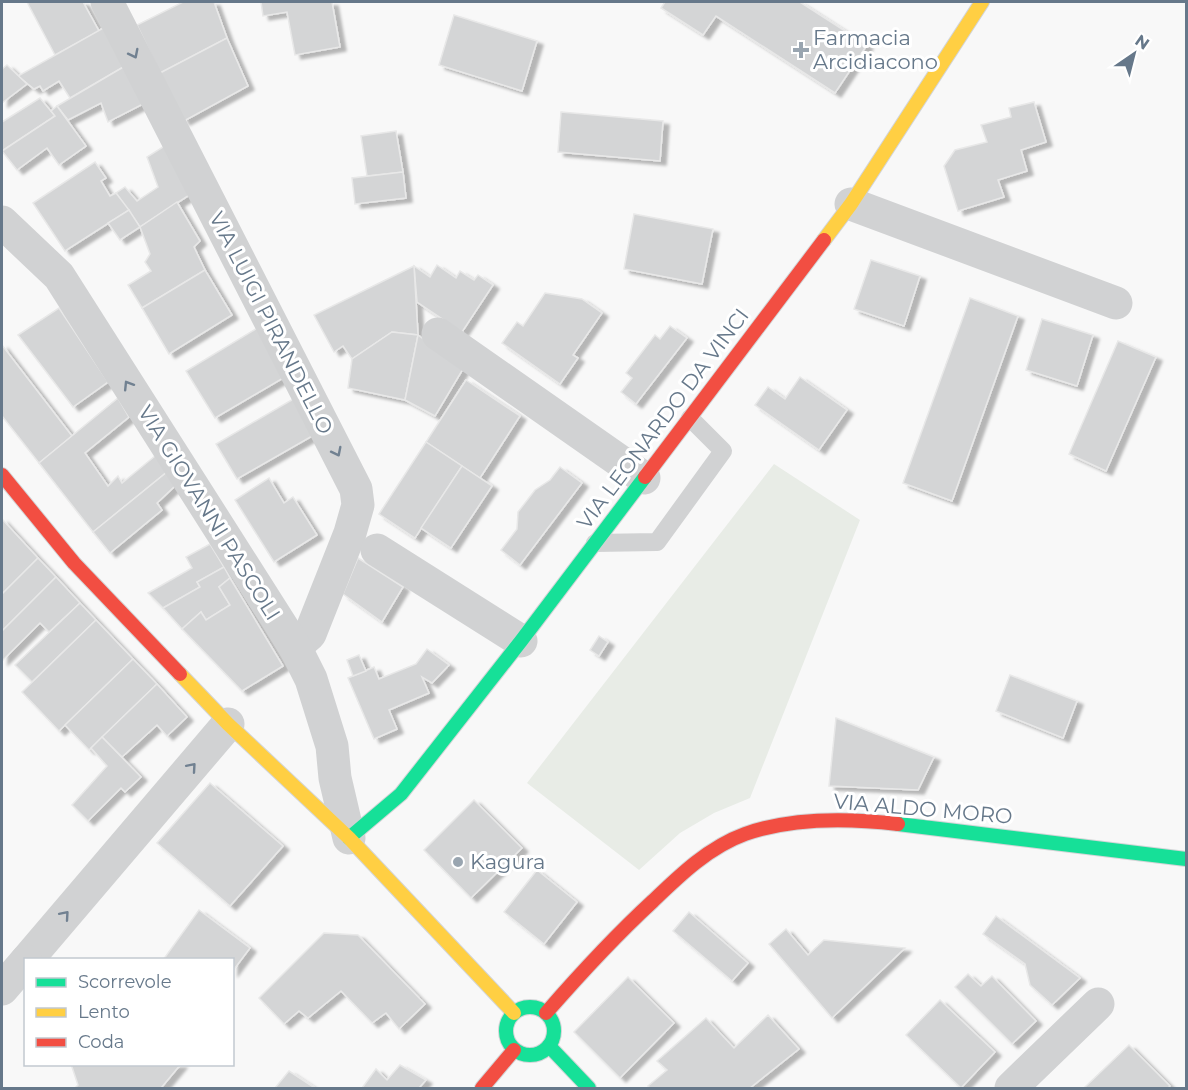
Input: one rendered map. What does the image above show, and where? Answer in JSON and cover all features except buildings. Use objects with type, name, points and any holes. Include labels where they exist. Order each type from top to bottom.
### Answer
[{"type":"main road","name":"VIA LEONARDO DA VINCI","points":[[349,838],[400,794],[521,642],[851,204],[982,2]]},
{"type":"main road","points":[[2,475],[74,563],[228,724],[349,838],[514,1013]]},
{"type":"main road","name":"VIA ALDO MORO","points":[[546,1013],[626,925],[683,873],[712,852],[742,835],[773,827],[799,822],[870,821],[1186,859]]},
{"type":"main road","points":[[534,1007],[546,1013],[554,1026],[553,1040],[549,1046],[536,1055],[520,1054],[514,1050],[506,1035],[508,1019],[520,1009],[534,1007]]},
{"type":"main road","points":[[549,1046],[589,1089]]},
{"type":"main road","points":[[482,1089],[514,1050]]},
{"type":"street","name":"VIA LUIGI PIRANDELLO","points":[[107,2],[356,489],[358,505],[350,533],[310,634],[295,647]]},
{"type":"street","points":[[851,204],[1116,303]]},
{"type":"street","name":"VIA GIOVANNI PASCOLI","points":[[2,222],[59,276],[295,647],[311,679],[332,746],[334,778],[349,838]]},
{"type":"street","points":[[438,334],[644,478]]},
{"type":"street","points":[[377,550],[521,642]]},
{"type":"street","points":[[28,958],[228,724]]},
{"type":"street","points":[[2,989],[24,962]]},
{"type":"street","points":[[1011,1089],[1098,1004]]},
{"type":"lane","points":[[595,543],[657,542],[723,451],[690,418]]},
{"type":"shaded area","points":[[774,464],[860,520],[750,798],[714,813],[680,833],[639,870],[527,783]]},
{"type":"traffic: fast","points":[[349,838],[401,794],[645,477]]},
{"type":"traffic: fast","points":[[898,824],[1186,859]]},
{"type":"traffic: fast","points":[[525,1007],[535,1007],[547,1014],[554,1026],[554,1031],[554,1036],[547,1048],[535,1055],[525,1055],[510,1044],[506,1036],[506,1026],[517,1011],[525,1007]]},
{"type":"traffic: fast","points":[[549,1046],[589,1088]]},
{"type":"traffic: slow","points":[[824,240],[851,204],[982,2]]},
{"type":"traffic: slow","points":[[180,674],[228,724],[349,838],[514,1013]]},
{"type":"traffic: jam","points":[[645,477],[824,240]]},
{"type":"traffic: jam","points":[[2,475],[74,563],[180,674]]},
{"type":"traffic: jam","points":[[546,1013],[639,914],[684,872],[719,846],[745,834],[782,824],[820,820],[898,824]]},
{"type":"traffic: jam","points":[[482,1088],[514,1050]]},
{"type":"place","name":"Farmacia Arcidiacono","points":[[801,50]]},
{"type":"place","name":"Kagura","points":[[458,862]]}]
